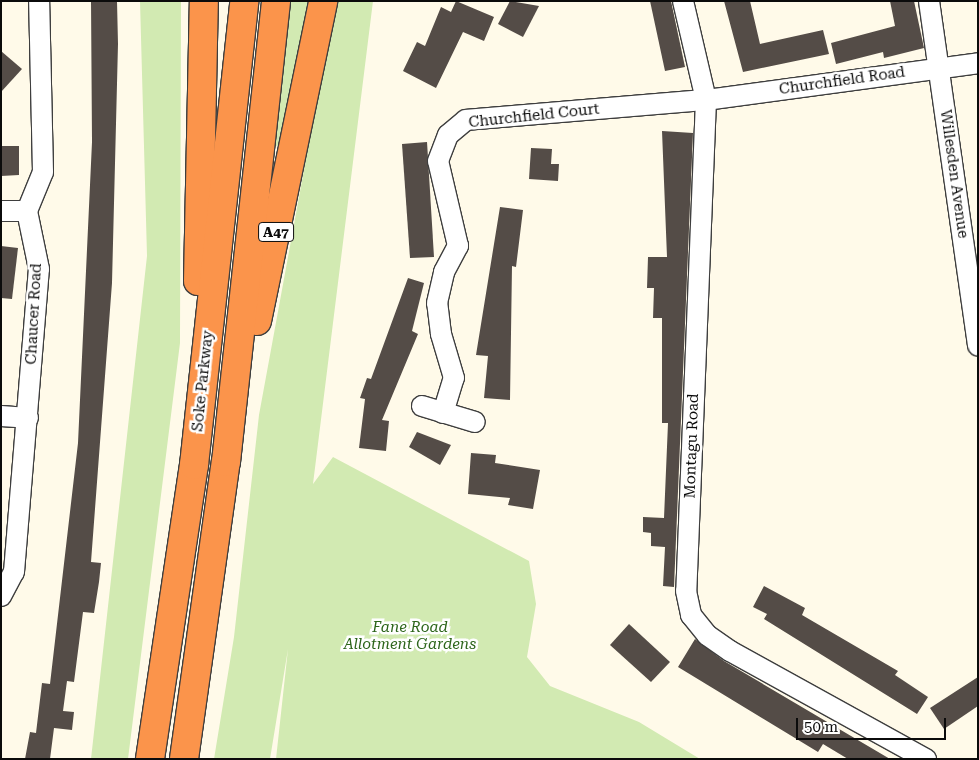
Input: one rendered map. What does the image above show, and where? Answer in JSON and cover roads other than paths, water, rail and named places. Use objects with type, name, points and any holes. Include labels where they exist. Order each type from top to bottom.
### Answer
[{"type":"highway","points":[[194,465],[204,1]]},
{"type":"highway","name":"Soke Parkway","points":[[150,759],[194,465],[244,1]]},
{"type":"highway","name":"A47","points":[[184,759],[226,462],[276,1]]},
{"type":"highway","name":"A47","points":[[226,462],[323,1]]},
{"type":"street","points":[[1,210],[27,211],[43,172],[39,1]]},
{"type":"street","name":"Montagu Road","points":[[683,1],[706,100],[686,591],[691,615],[707,635],[730,651],[926,759]]},
{"type":"street","name":"Willesden Avenue","points":[[929,1],[978,346]]},
{"type":"street","name":"Churchfield Road","points":[[706,100],[978,64]]},
{"type":"street","name":"Churchfield Court","points":[[444,413],[454,378],[441,334],[437,302],[444,272],[458,246],[438,161],[448,135],[466,120],[706,100]]},
{"type":"street","name":"Chaucer Road","points":[[1,596],[14,572],[39,269],[27,211]]},
{"type":"street","points":[[422,406],[475,422]]},
{"type":"street","points":[[1,416],[28,418]]},
{"type":"park label","name":"Fane Road Allotment Gardens","points":[[410,636]]}]
